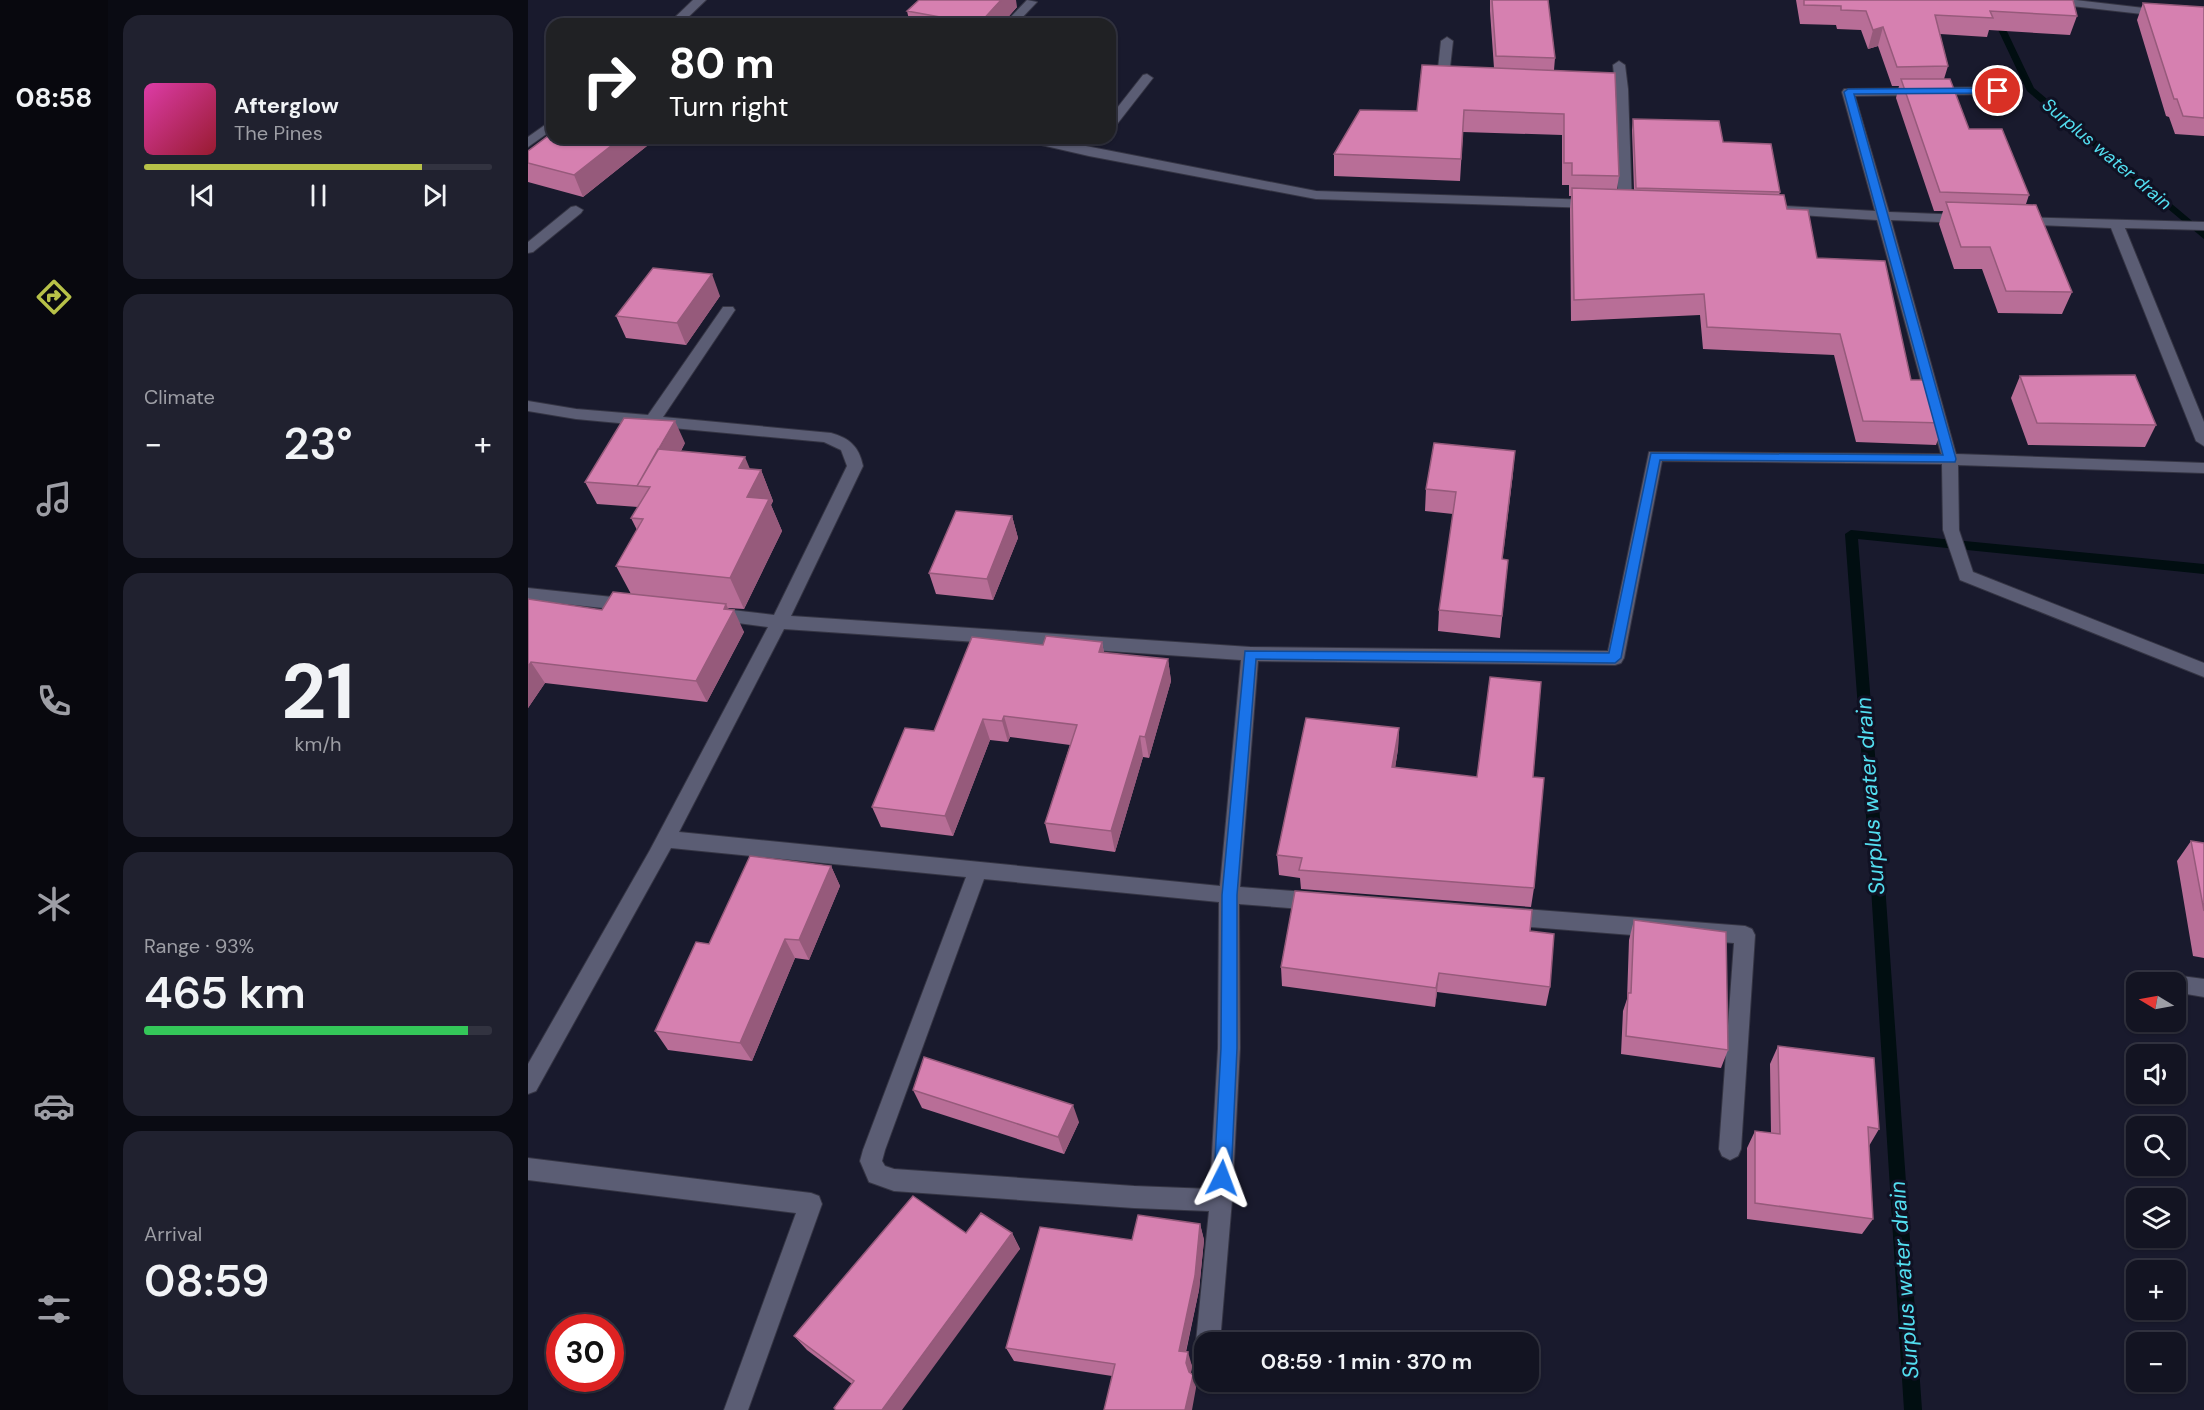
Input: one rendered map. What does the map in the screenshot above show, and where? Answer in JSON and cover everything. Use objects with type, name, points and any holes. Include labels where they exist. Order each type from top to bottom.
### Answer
[{"type":"street","points":[[680,18],[700,0]]},
{"type":"street","points":[[2045,0],[2204,18]]},
{"type":"street","points":[[1016,18],[1031,2]]},
{"type":"street","points":[[1447,41],[1443,78],[1464,81]]},
{"type":"street","points":[[1055,144],[1316,195],[1619,205],[1622,89],[1619,65]]},
{"type":"street","points":[[1116,117],[1147,78]]},
{"type":"street","points":[[1577,87],[1622,89]]},
{"type":"street","points":[[1998,91],[1848,92],[1950,459],[1951,530],[1966,576],[2204,670]]},
{"type":"street","points":[[528,143],[546,129]]},
{"type":"street","points":[[1089,152],[1095,144]]},
{"type":"street","points":[[1771,209],[1976,219]]},
{"type":"street","points":[[528,249],[576,210]]},
{"type":"street","points":[[2000,220],[2204,226]]},
{"type":"street","points":[[2117,225],[2204,441]]},
{"type":"street","points":[[652,421],[728,310]]},
{"type":"street","points":[[528,406],[576,414],[816,435],[836,439],[847,445],[854,455],[855,466],[778,622],[666,839],[528,1084]]},
{"type":"street","points":[[704,613],[778,622],[1250,654],[1615,658],[1655,456],[1950,459],[2204,468]]},
{"type":"street","points":[[528,594],[645,607]]},
{"type":"street","points":[[1209,1332],[1221,1200],[1229,1048],[1229,895],[1250,654]]},
{"type":"street","points":[[666,839],[1229,895],[1745,935],[1730,1149]]},
{"type":"street","points":[[978,870],[874,1150],[871,1161],[877,1174],[894,1180],[1134,1197],[1221,1200]]},
{"type":"street","points":[[2186,986],[2204,988]]},
{"type":"street","points":[[528,1168],[811,1204],[736,1410]]},
{"type":"building","points":[[919,0],[1001,0],[984,18],[946,18],[907,11]]},
{"type":"building","points":[[1492,0],[1548,0],[1555,58],[1496,56]]},
{"type":"building","points":[[1804,0],[2073,0],[2077,16],[1990,11],[1993,18],[1935,15],[1948,66],[1897,67],[1883,27],[1873,30],[1866,11],[1841,10],[1841,6],[1804,5]]},
{"type":"building","points":[[2143,3],[2204,7],[2204,118],[2183,116],[2177,99],[2174,99]]},
{"type":"building","points":[[1422,65],[1615,73],[1619,176],[1572,175],[1572,163],[1564,163],[1564,114],[1464,110],[1461,159],[1334,154],[1360,110],[1417,111]]},
{"type":"building","points":[[1901,79],[1950,79],[1969,129],[2002,129],[2029,195],[1940,192]]},
{"type":"building","points":[[1633,119],[1719,121],[1723,142],[1771,144],[1780,192],[1636,188]]},
{"type":"building","points":[[546,138],[546,144],[613,144],[574,175],[528,163],[528,151]]},
{"type":"building","points":[[1572,188],[1784,195],[1787,209],[1808,210],[1817,258],[1885,261],[1911,380],[1932,380],[1944,423],[1863,421],[1840,334],[1707,327],[1704,294],[1574,300]]},
{"type":"building","points":[[1946,202],[2036,205],[2072,292],[2006,291],[1990,247],[1961,247]]},
{"type":"building","points":[[653,268],[712,274],[677,323],[616,316]]},
{"type":"building","points":[[2135,375],[2156,425],[2037,423],[2020,376]]},
{"type":"building","points":[[624,418],[675,421],[637,486],[585,482]]},
{"type":"building","points":[[1434,443],[1515,451],[1502,559],[1508,560],[1502,616],[1439,610],[1456,492],[1426,489]]},
{"type":"building","points":[[658,449],[745,457],[739,468],[761,470],[747,497],[769,499],[730,578],[616,566],[643,519],[631,518],[650,487],[637,486]]},
{"type":"building","points":[[956,511],[1012,516],[987,579],[929,573]]},
{"type":"building","points":[[613,592],[726,604],[724,609],[734,610],[696,681],[531,662],[528,667],[528,599],[602,610]]},
{"type":"building","points":[[1046,636],[1102,642],[1099,652],[1168,659],[1145,737],[1140,736],[1111,831],[1045,823],[1077,725],[1004,716],[1002,721],[983,719],[945,816],[872,807],[905,728],[934,731],[972,637],[1043,645]]},
{"type":"building","points":[[1490,677],[1541,682],[1533,777],[1544,778],[1534,888],[1299,870],[1302,858],[1277,855],[1306,718],[1399,728],[1392,767],[1477,777]]},
{"type":"building","points":[[2191,841],[2204,843],[2204,911]]},
{"type":"building","points":[[750,856],[831,866],[799,940],[785,939],[740,1043],[655,1031],[696,942],[709,944]]},
{"type":"building","points":[[1295,891],[1532,910],[1530,931],[1554,934],[1550,987],[1439,973],[1436,988],[1281,967]]},
{"type":"building","points":[[1634,920],[1726,932],[1728,1050],[1626,1036],[1628,993],[1631,993]]},
{"type":"building","points":[[1778,1046],[1874,1058],[1879,1129],[1868,1127],[1873,1219],[1755,1203],[1755,1131],[1780,1134]]},
{"type":"building","points":[[924,1057],[1073,1105],[1058,1137],[913,1090]]},
{"type":"building","points":[[913,1196],[966,1233],[981,1213],[1012,1233],[882,1410],[836,1410],[834,1408],[854,1381],[794,1336]]},
{"type":"building","points":[[1138,1215],[1200,1224],[1195,1276],[1179,1351],[1188,1352],[1186,1363],[1189,1372],[1193,1375],[1185,1410],[1104,1410],[1115,1364],[1006,1348],[1040,1227],[1132,1240]]},
{"type":"waterway","name":"Surplus water drain","points":[[1988,0],[2030,89],[2204,236]]},
{"type":"waterway","name":"Surplus water drain","points":[[1913,1410],[1876,856],[1851,534],[2204,569]]},
{"type":"route","points":[[1222,1178],[1229,1048],[1229,895],[1250,654],[1615,658],[1655,456],[1950,459],[1848,92],[1998,91]]}]
